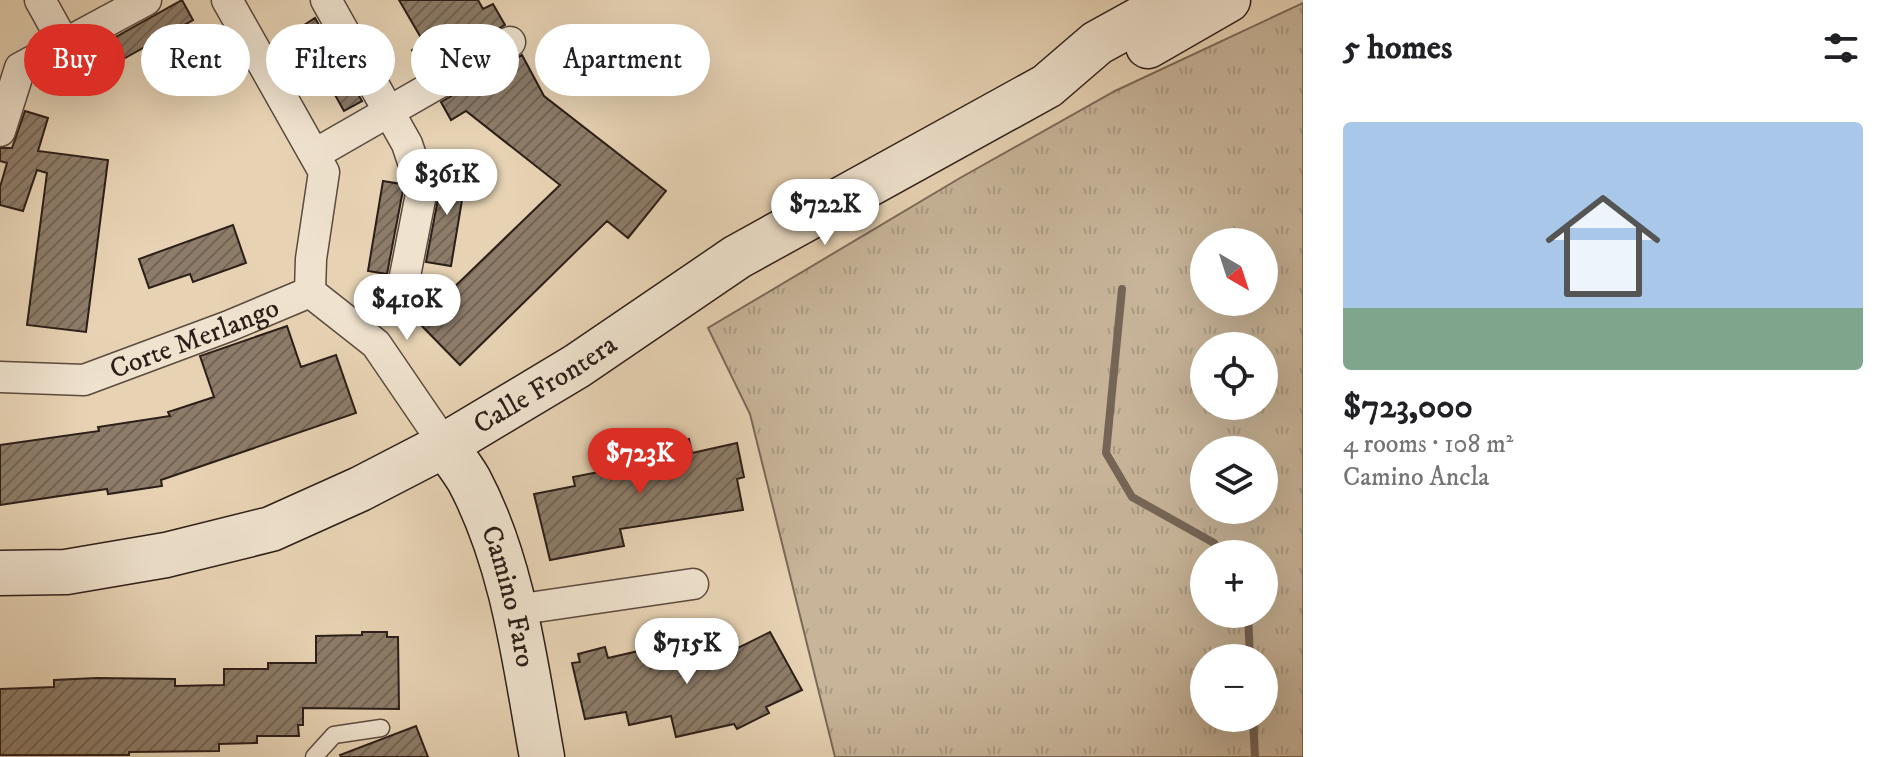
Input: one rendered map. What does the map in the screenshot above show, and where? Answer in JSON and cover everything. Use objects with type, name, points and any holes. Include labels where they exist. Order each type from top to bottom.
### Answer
[{"type":"street","points":[[40,0],[53,24]]},
{"type":"street","points":[[103,24],[146,0]]},
{"type":"street","name":"Corte Merlango","points":[[0,377],[84,380],[310,292],[311,259],[324,172],[227,0]]},
{"type":"street","points":[[326,0],[407,144],[422,189],[405,276]]},
{"type":"street","name":"Calle Frontera","points":[[0,573],[66,572],[166,555],[271,529],[360,489],[445,445],[577,366],[737,257],[1047,86],[1097,43],[1175,0]]},
{"type":"street","name":"Calle Frontera","points":[[1047,86],[1091,78],[1228,0]]},
{"type":"street","points":[[0,131],[20,68],[24,66]]},
{"type":"street","points":[[315,154],[413,96]]},
{"type":"street","points":[[310,292],[376,344],[445,445]]},
{"type":"street","name":"Camino Faro","points":[[445,445],[469,480],[496,544],[515,610],[542,757]]},
{"type":"street","points":[[515,610],[693,584]]},
{"type":"lane","points":[[314,757],[334,735],[381,728]]},
{"type":"green space","points":[[1303,3],[1303,757],[835,757],[750,414],[708,328],[960,178],[1115,91]]},
{"type":"building","points":[[182,0],[193,20],[186,24],[141,24],[141,49],[125,58],[125,32]]},
{"type":"building","points":[[399,0],[478,0],[483,9],[493,4],[504,24],[413,24]]},
{"type":"building","points":[[522,55],[535,79],[535,96],[544,96],[666,191],[628,238],[607,221],[460,365],[418,322],[560,185],[466,111],[451,120],[441,102],[451,96],[519,96],[519,57]]},
{"type":"building","points":[[336,96],[359,96],[362,101],[344,111]]},
{"type":"building","points":[[25,111],[48,118],[38,151],[108,160],[86,332],[27,325],[47,173],[37,170],[23,211],[0,205],[0,187],[7,163],[0,161],[0,148],[12,148]]},
{"type":"building","points":[[444,167],[467,170],[451,266],[426,262]]},
{"type":"building","points":[[383,181],[401,184],[403,190],[387,274],[368,271]]},
{"type":"building","points":[[233,225],[246,263],[193,282],[190,274],[149,288],[139,259]]},
{"type":"building","points":[[287,326],[301,367],[336,355],[356,413],[161,480],[162,486],[108,494],[107,489],[0,505],[0,445],[99,431],[98,427],[170,416],[168,412],[214,397],[200,356]]},
{"type":"building","points":[[689,439],[692,453],[737,443],[744,477],[737,479],[743,510],[620,529],[624,546],[550,560],[534,494],[575,486],[573,477],[614,469],[611,454]]},
{"type":"building","points":[[362,632],[387,632],[387,637],[398,637],[399,709],[303,708],[303,725],[298,725],[299,736],[257,736],[257,743],[219,744],[219,751],[0,755],[0,689],[54,687],[54,680],[97,678],[175,679],[175,686],[224,685],[224,669],[268,669],[268,663],[316,663],[316,636],[362,635]]},
{"type":"building","points":[[770,632],[802,690],[766,707],[769,713],[737,729],[734,724],[676,737],[671,716],[629,725],[626,712],[585,719],[572,663],[580,662],[578,654],[605,647],[608,658],[647,649],[651,668],[716,653],[736,644],[738,648]]},
{"type":"building","points":[[416,726],[428,757],[340,755]]},
{"type":"waterway","points":[[1122,289],[1106,453],[1132,497],[1209,540]]},
{"type":"waterway","points":[[1249,628],[1249,644]]},
{"type":"waterway","points":[[1254,732],[1255,757]]}]
